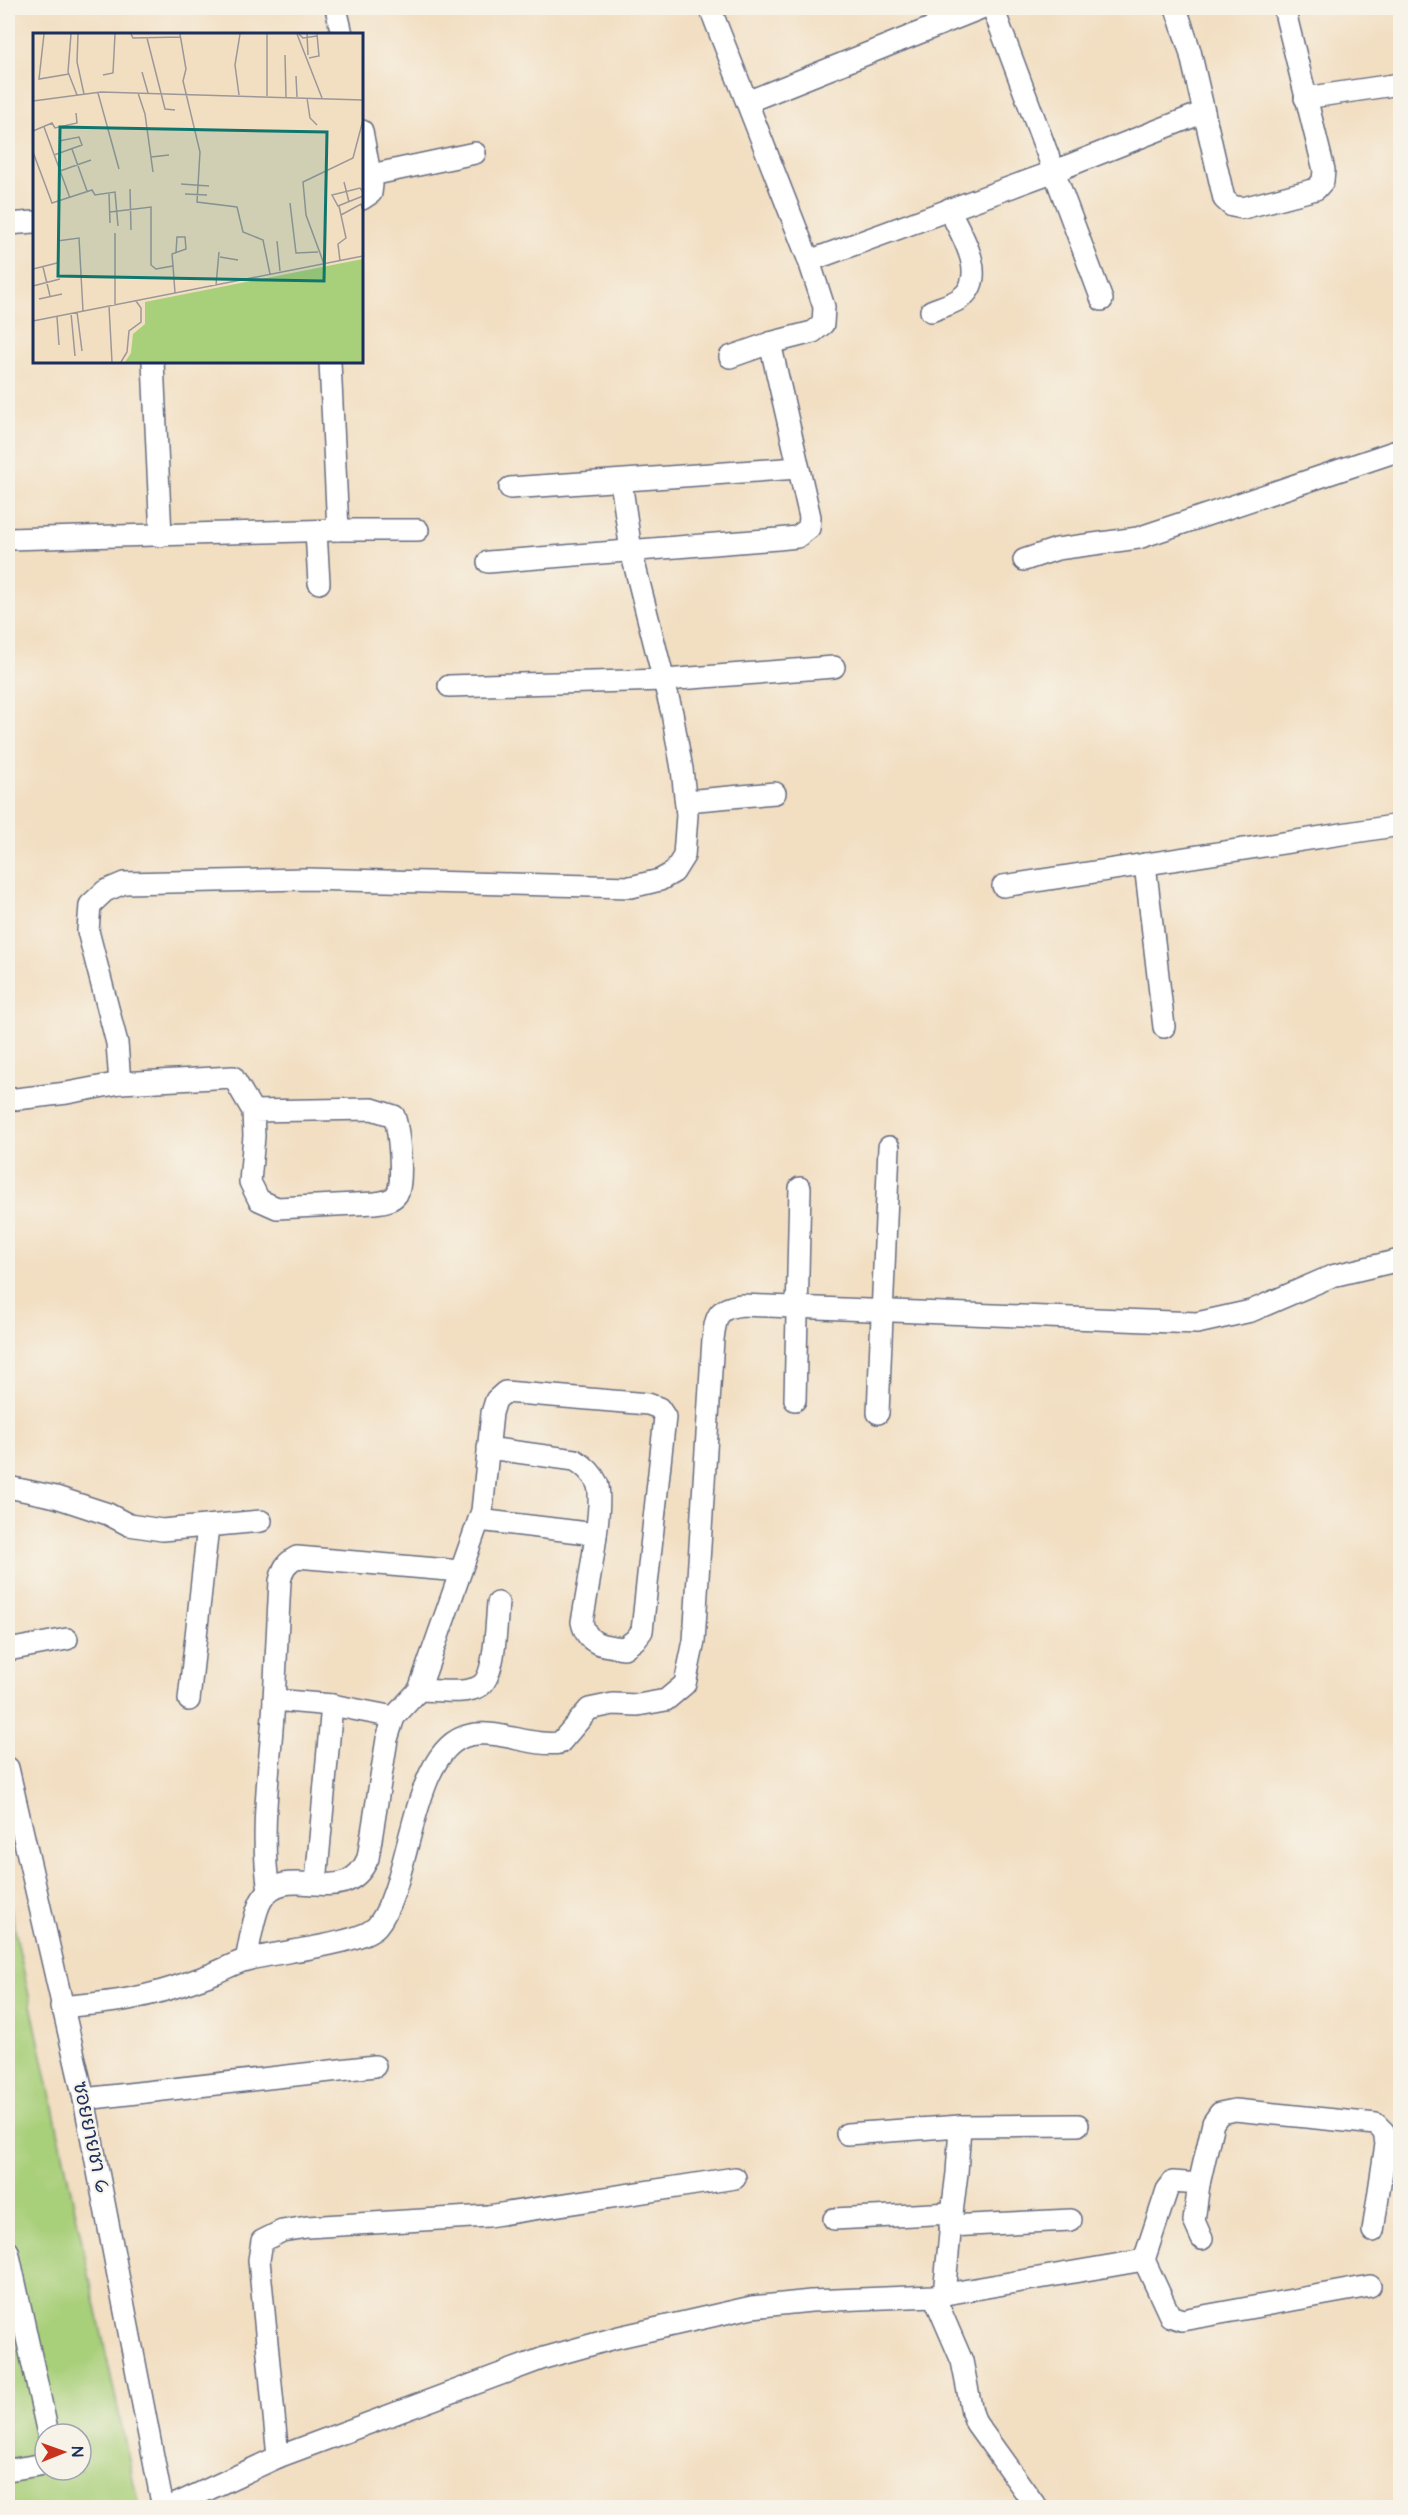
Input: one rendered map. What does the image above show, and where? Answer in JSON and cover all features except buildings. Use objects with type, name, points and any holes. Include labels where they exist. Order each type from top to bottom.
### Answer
[{"type":"street","points":[[336,8],[342,33]]},
{"type":"street","points":[[710,8],[809,261],[824,307],[823,324],[813,332],[770,343],[730,357]]},
{"type":"street","points":[[747,102],[981,8]]},
{"type":"street","points":[[993,8],[1102,300]]},
{"type":"street","points":[[1176,8],[1190,51],[1224,199],[1232,206],[1243,208],[1316,189],[1323,181],[1324,170],[1284,8]]},
{"type":"street","points":[[1305,98],[1401,84]]},
{"type":"street","points":[[809,261],[1054,171],[1204,112]]},
{"type":"street","points":[[363,136],[371,193],[363,198]]},
{"type":"street","points":[[370,175],[475,153]]},
{"type":"street","points":[[931,311],[962,298],[972,278],[971,258],[949,209]]},
{"type":"street","points":[[8,224],[33,222]]},
{"type":"street","points":[[488,562],[797,537],[809,528],[810,517],[770,343]]},
{"type":"street","points":[[153,363],[161,536]]},
{"type":"street","points":[[330,363],[338,530]]},
{"type":"street","points":[[1024,560],[1057,549],[1138,538],[1401,450]]},
{"type":"street","points":[[510,488],[798,468]]},
{"type":"street","points":[[120,1083],[117,1043],[88,931],[90,905],[105,891],[124,883],[305,879],[631,886],[660,880],[674,872],[684,856],[686,801],[682,769],[665,680],[631,551],[621,481]]},
{"type":"street","points":[[8,539],[418,530]]},
{"type":"street","points":[[316,531],[319,583]]},
{"type":"street","points":[[449,686],[665,680],[834,667]]},
{"type":"street","points":[[686,801],[775,793]]},
{"type":"street","points":[[1003,886],[1401,825]]},
{"type":"street","points":[[1144,864],[1164,1026]]},
{"type":"street","points":[[8,1100],[67,1093],[120,1083],[232,1077],[254,1111],[250,1182],[260,1200],[277,1208],[375,1203],[387,1201],[397,1194],[399,1143],[398,1126],[394,1116],[372,1109],[254,1111]]},
{"type":"street","points":[[878,1413],[889,1147]]},
{"type":"street","points":[[795,1400],[800,1188]]},
{"type":"street","points":[[61,2007],[138,1998],[213,1974],[246,1960],[351,1939],[376,1927],[388,1908],[424,1786],[452,1742],[470,1735],[494,1736],[544,1745],[560,1743],[589,1709],[613,1704],[638,1705],[666,1700],[685,1684],[693,1641],[716,1318],[726,1307],[1197,1323],[1251,1311],[1332,1276],[1401,1260]]},
{"type":"street","points":[[246,1960],[260,1902],[270,1890],[291,1883],[338,1885],[352,1880],[363,1871],[368,1858],[387,1739],[394,1718],[419,1690],[460,1571],[466,1561],[479,1520],[492,1413],[496,1400],[505,1392],[648,1404],[659,1408],[665,1417],[642,1631],[635,1641],[624,1648],[591,1641],[585,1635],[582,1622],[596,1534],[598,1485],[587,1466],[575,1460],[488,1448]]},
{"type":"street","points":[[8,1487],[56,1497],[136,1526],[162,1530],[261,1521]]},
{"type":"street","points":[[479,1520],[596,1534]]},
{"type":"street","points":[[189,1700],[208,1526]]},
{"type":"street","points":[[270,1890],[267,1875],[266,1830],[280,1581],[284,1566],[297,1557],[460,1571]]},
{"type":"street","points":[[419,1690],[466,1690],[480,1686],[487,1679],[491,1668],[498,1604]]},
{"type":"street","points":[[8,1650],[67,1639]]},
{"type":"street","points":[[274,1700],[332,1705],[394,1718]]},
{"type":"street","points":[[316,1883],[332,1705]]},
{"type":"street","name":"ซอยยายชา 6","points":[[8,1768],[61,2007],[84,2099],[163,2508]]},
{"type":"street","points":[[84,2099],[375,2067]]},
{"type":"street","points":[[1202,2239],[1194,2221],[1198,2184],[1213,2123],[1220,2113],[1235,2110],[1376,2124],[1384,2132],[1386,2144],[1373,2231]]},
{"type":"street","points":[[847,2134],[960,2126],[1078,2125]]},
{"type":"street","points":[[960,2126],[957,2173],[939,2295],[962,2361],[976,2423],[1037,2508]]},
{"type":"street","points":[[278,2457],[259,2260],[262,2241],[282,2231],[307,2227],[488,2216],[735,2178]]},
{"type":"street","points":[[1198,2184],[1173,2182],[1167,2190],[1144,2260],[1170,2316],[1182,2320],[1370,2286]]},
{"type":"street","points":[[834,2219],[1071,2220]]},
{"type":"street","points":[[8,2251],[45,2422]]},
{"type":"street","points":[[168,2508],[278,2457],[544,2358],[620,2337],[752,2307],[811,2301],[939,2295],[1144,2260]]},
{"type":"street","points":[[8,2470],[33,2466]]},
{"type":"green space","points":[[8,1898],[139,2507],[8,2507]]}]
